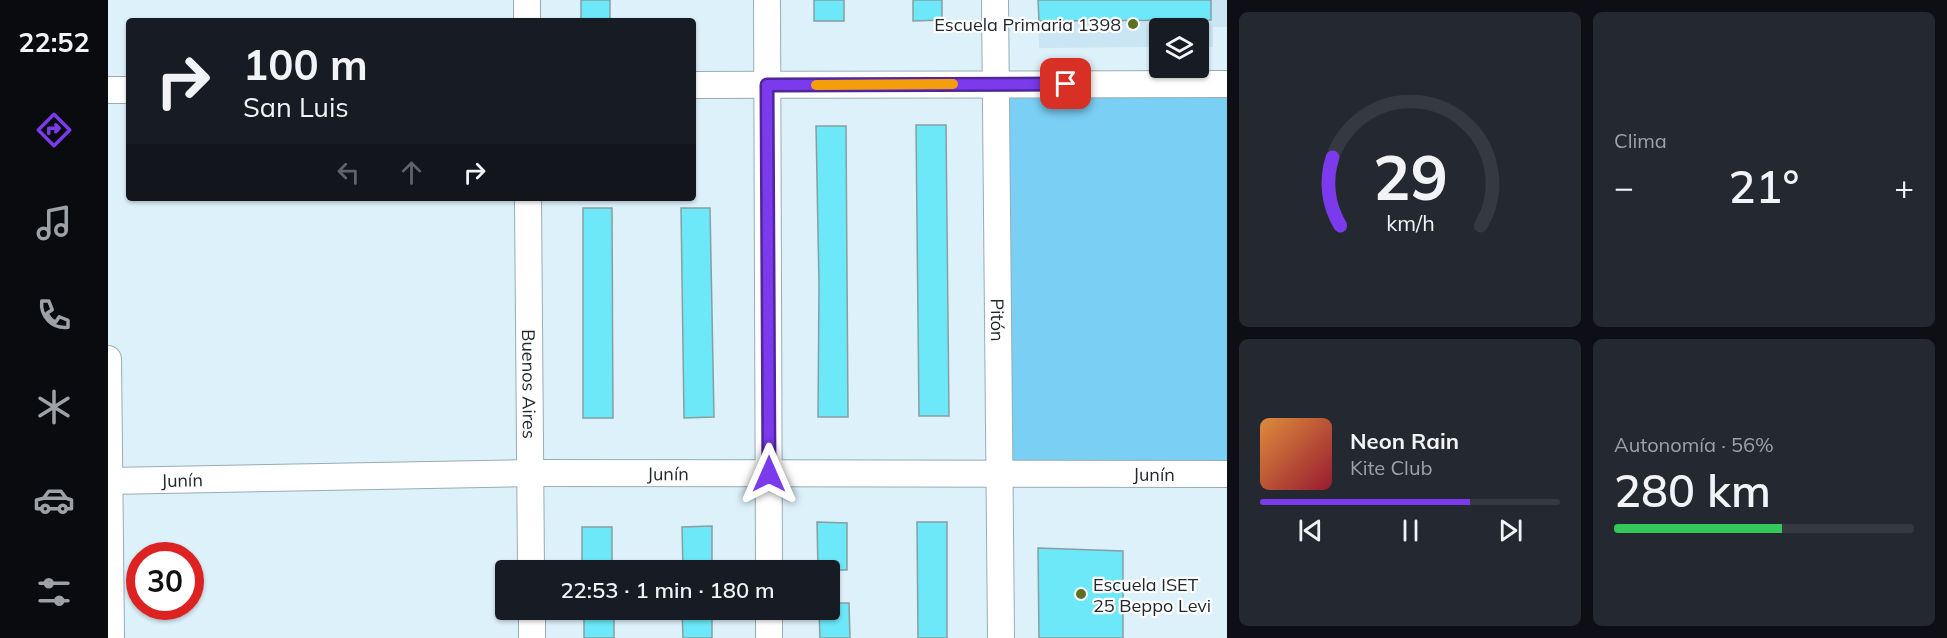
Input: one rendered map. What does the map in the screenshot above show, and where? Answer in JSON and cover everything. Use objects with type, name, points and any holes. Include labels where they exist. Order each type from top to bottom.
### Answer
[{"type":"street","points":[[527,0],[527,18]]},
{"type":"street","points":[[767,0],[769,560]]},
{"type":"street","name":"Pitón","points":[[995,0],[1001,638]]},
{"type":"street","points":[[696,85],[1227,84]]},
{"type":"street","points":[[108,90],[126,90]]},
{"type":"street","name":"Buenos Aires","points":[[528,201],[531,560]]},
{"type":"street","points":[[108,359],[111,638]]},
{"type":"street","name":"Junín","points":[[109,481],[531,473],[1227,474]]},
{"type":"street","points":[[532,620],[532,638]]},
{"type":"street","points":[[769,620],[769,638]]},
{"type":"shaded area","name":"Escuela Primaria 1398","points":[[1038,0],[1227,0],[1227,27],[1213,27],[1213,47],[1209,47],[1209,18],[1149,18],[1149,47],[1039,48]]},
{"type":"shaded area","points":[[996,84],[1227,84],[1227,474],[1000,474]]},
{"type":"building","points":[[581,0],[610,0],[610,18],[581,18]]},
{"type":"building","points":[[814,0],[844,0],[844,21],[814,21]]},
{"type":"building","points":[[913,0],[942,0],[942,20],[913,21]]},
{"type":"building","points":[[1038,0],[1211,0],[1211,20],[1209,18],[1149,18],[1149,20],[1039,21]]},
{"type":"building","points":[[916,125],[946,125],[949,416],[919,416]]},
{"type":"building","points":[[816,126],[846,126],[848,417],[818,417],[819,285]]},
{"type":"building","points":[[583,208],[612,208],[613,418],[583,418]]},
{"type":"building","points":[[681,208],[710,208],[714,417],[684,418]]},
{"type":"building","points":[[817,522],[847,523],[847,570],[840,570],[840,560],[818,560]]},
{"type":"building","points":[[917,522],[947,522],[947,638],[918,638]]},
{"type":"building","points":[[712,526],[712,560],[683,560],[682,527]]},
{"type":"building","points":[[582,527],[612,527],[612,560],[582,560]]},
{"type":"building","name":"Escuela ISET 25 Beppo Levi","points":[[1038,548],[1123,551],[1123,638],[1039,638]]},
{"type":"building","points":[[840,603],[849,603],[850,638],[820,638],[819,620],[840,620]]},
{"type":"building","points":[[584,620],[614,620],[614,638],[584,638]]},
{"type":"building","points":[[682,620],[712,620],[712,638],[683,638]]},
{"type":"slow traffic","points":[[816,85],[953,84]]},
{"type":"place","name":"Escuela Primaria 1398","points":[[1133,24]]},
{"type":"place","name":"Escuela ISET 25 Beppo Levi","points":[[1081,594]]},
{"type":"route","points":[[769,474],[767,85],[1066,84]]}]
